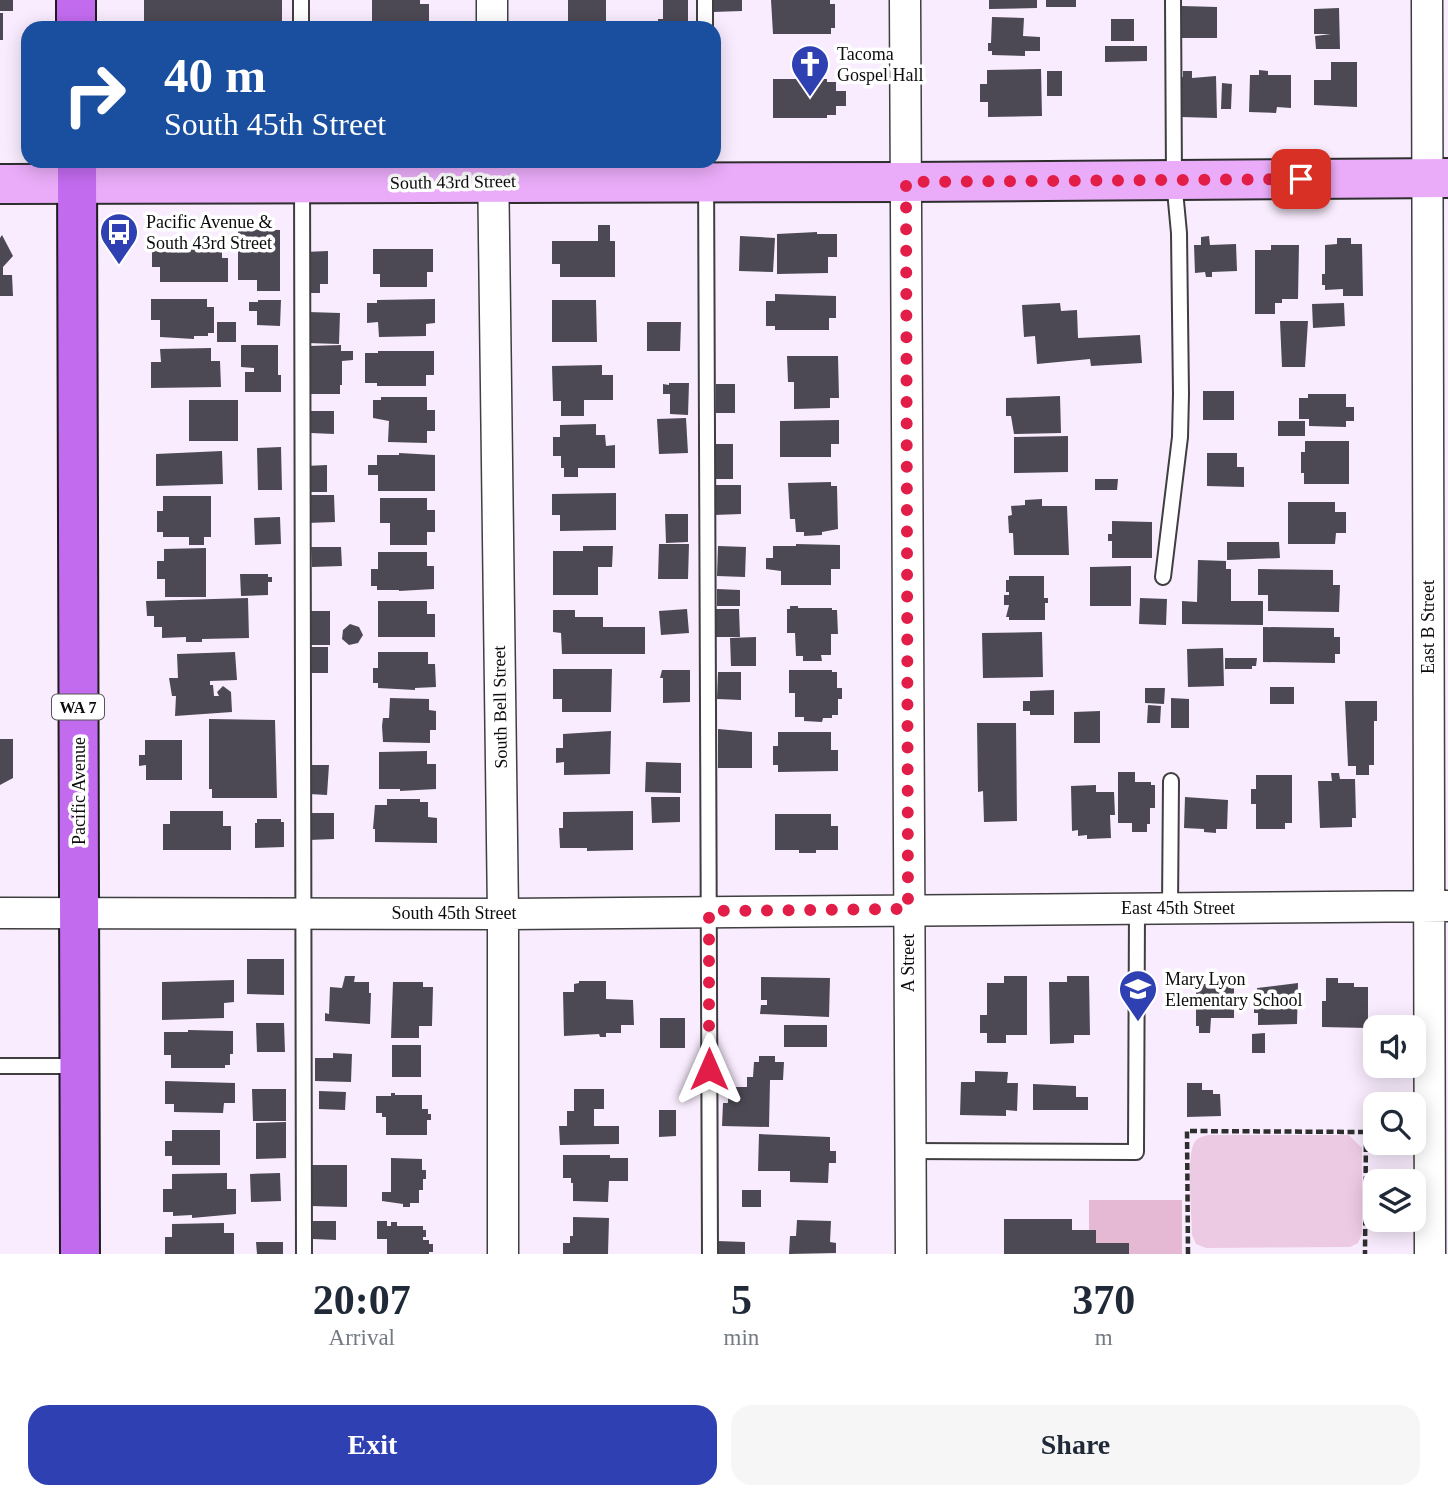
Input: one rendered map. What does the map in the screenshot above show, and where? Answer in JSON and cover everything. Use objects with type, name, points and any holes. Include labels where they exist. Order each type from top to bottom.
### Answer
[{"type":"main road","points":[[76,0],[76,21]]},
{"type":"main road","name":"Pacific Avenue","points":[[76,172],[80,1254]]},
{"type":"street","points":[[492,0],[492,21]]},
{"type":"street","name":"A Street","points":[[905,0],[911,1254]]},
{"type":"street","name":"East B Street","points":[[1427,0],[1438,178],[1438,906],[1430,1254]]},
{"type":"street","name":"South Bell Street","points":[[493,171],[503,914],[503,1254]]},
{"type":"street","name":"South 43rd Street","points":[[0,184],[76,172],[706,172],[906,182],[1438,178]]},
{"type":"street","name":"East 45th Street","points":[[908,909],[1438,906]]},
{"type":"street","name":"South 45th Street","points":[[0,913],[503,914],[908,909]]},
{"type":"lane","points":[[301,0],[301,21]]},
{"type":"lane","points":[[705,0],[705,21]]},
{"type":"lane","points":[[1163,577],[1180,437],[1181,394],[1179,233],[1174,180],[1173,0]]},
{"type":"lane","points":[[706,172],[710,1254]]},
{"type":"lane","points":[[302,173],[304,1254]]},
{"type":"lane","points":[[1170,908],[1171,781]]},
{"type":"lane","points":[[909,1151],[1136,1152],[1137,908]]},
{"type":"lane","points":[[0,1066],[80,1066]]},
{"type":"path","points":[[1188,1254],[1187,1131],[1366,1132],[1365,1254]]},
{"type":"shaded area","points":[[1208,1135],[1349,1135],[1362,1148],[1362,1234],[1358,1243],[1350,1247],[1206,1248],[1196,1244],[1192,1235],[1190,1161],[1194,1143]]},
{"type":"shaded area","points":[[1089,1200],[1182,1200],[1182,1254],[1129,1254],[1129,1243],[1096,1243],[1096,1230],[1089,1230]]},
{"type":"building","points":[[0,0],[13,0],[13,11],[0,11]]},
{"type":"building","points":[[144,0],[282,0],[282,21],[144,21]]},
{"type":"building","points":[[372,0],[420,0],[420,4],[429,4],[429,21],[372,21]]},
{"type":"building","points":[[568,0],[606,0],[606,21],[568,21]]},
{"type":"building","points":[[663,0],[688,0],[688,21],[658,21],[663,19]]},
{"type":"building","points":[[712,0],[742,0],[742,11],[713,12]]},
{"type":"building","points":[[771,0],[830,0],[830,4],[835,4],[835,28],[831,28],[831,34],[773,34]]},
{"type":"building","points":[[989,0],[1037,0],[1037,8],[989,9]]},
{"type":"building","points":[[1046,0],[1076,0],[1076,7],[1046,7]]},
{"type":"building","points":[[1182,6],[1217,7],[1217,38],[1182,38]]},
{"type":"building","points":[[1339,8],[1340,49],[1316,49],[1315,36],[1331,34],[1314,34],[1314,9]]},
{"type":"building","points":[[0,13],[3,13],[3,40],[0,40]]},
{"type":"building","points":[[992,17],[1024,18],[1023,36],[1040,37],[1040,51],[1025,51],[1025,56],[992,55],[992,51],[988,51],[988,43],[991,43]]},
{"type":"building","points":[[1111,19],[1134,19],[1134,41],[1111,41]]},
{"type":"building","points":[[1105,46],[1147,46],[1147,61],[1105,62]]},
{"type":"building","points":[[1331,62],[1357,62],[1357,107],[1314,105],[1314,80],[1331,80]]},
{"type":"building","points":[[1041,69],[1042,116],[988,117],[988,102],[980,102],[980,84],[987,84],[987,70]]},
{"type":"building","points":[[1259,70],[1268,71],[1268,75],[1291,75],[1291,108],[1277,107],[1276,113],[1249,112],[1250,75],[1259,75]]},
{"type":"building","points":[[1047,71],[1062,71],[1062,96],[1047,96]]},
{"type":"building","points":[[1183,71],[1192,71],[1192,78],[1216,76],[1217,118],[1181,117],[1180,77],[1183,77]]},
{"type":"building","name":"Tacoma Gospel Hall","points":[[773,79],[827,79],[827,82],[836,82],[836,91],[846,91],[846,106],[836,106],[836,115],[827,115],[827,118],[773,118]]},
{"type":"building","points":[[1222,83],[1232,84],[1231,109],[1221,109]]},
{"type":"building","points":[[598,225],[610,225],[610,241],[615,241],[615,277],[560,277],[560,264],[552,264],[552,241],[598,241]]},
{"type":"building","points":[[238,229],[280,230],[280,291],[257,291],[257,280],[238,280]]},
{"type":"building","points":[[777,234],[837,234],[837,257],[828,257],[828,273],[777,274]]},
{"type":"building","points":[[2,235],[13,256],[3,267],[3,275],[12,275],[13,296],[0,296]]},
{"type":"building","points":[[740,236],[775,238],[773,272],[739,271]]},
{"type":"building","points":[[1209,236],[1210,245],[1236,244],[1237,271],[1212,272],[1212,277],[1206,277],[1205,272],[1195,273],[1194,245],[1201,245],[1201,237]]},
{"type":"building","points":[[1337,238],[1351,238],[1351,244],[1362,244],[1363,296],[1343,296],[1343,289],[1325,290],[1325,285],[1322,285],[1322,274],[1325,274],[1325,245],[1337,244]]},
{"type":"building","points":[[217,243],[217,247],[222,247],[222,258],[228,258],[228,282],[160,282],[160,267],[152,267],[152,245]]},
{"type":"building","points":[[1271,245],[1299,245],[1298,299],[1282,299],[1282,303],[1275,303],[1275,314],[1255,314],[1255,250],[1271,250]]},
{"type":"building","points":[[373,249],[433,249],[433,272],[427,272],[427,287],[380,287],[380,274],[373,274]]},
{"type":"building","points":[[328,251],[328,284],[320,284],[320,293],[310,293],[310,285],[305,285],[304,252]]},
{"type":"building","points":[[775,294],[836,296],[836,318],[829,318],[829,330],[775,330],[775,326],[766,326],[766,301],[775,301]]},
{"type":"building","points":[[151,299],[207,299],[207,307],[214,307],[214,333],[194,336],[194,339],[160,337],[160,320],[151,320]]},
{"type":"building","points":[[435,299],[435,323],[426,324],[426,336],[379,337],[378,322],[367,323],[367,303],[377,303],[377,300]]},
{"type":"building","points":[[281,300],[280,326],[257,325],[257,311],[249,311],[249,302]]},
{"type":"building","points":[[552,300],[596,300],[597,342],[552,342]]},
{"type":"building","points":[[1060,303],[1061,311],[1077,310],[1078,338],[1140,335],[1142,363],[1091,366],[1090,359],[1037,364],[1035,336],[1024,337],[1022,305]]},
{"type":"building","points":[[1344,303],[1345,326],[1313,328],[1312,304]]},
{"type":"building","points":[[308,312],[340,313],[339,344],[307,343]]},
{"type":"building","points":[[1280,321],[1308,321],[1305,367],[1282,367]]},
{"type":"building","points":[[217,322],[236,322],[236,342],[217,342]]},
{"type":"building","points":[[647,322],[681,322],[680,351],[647,351]]},
{"type":"building","points":[[241,345],[278,345],[281,392],[245,392],[245,372],[254,372],[254,368],[241,367]]},
{"type":"building","points":[[341,345],[341,351],[353,351],[353,360],[342,361],[340,394],[311,394],[309,346]]},
{"type":"building","points":[[211,348],[211,361],[220,361],[221,387],[151,388],[151,362],[161,362],[160,349]]},
{"type":"building","points":[[434,351],[434,375],[426,375],[426,386],[377,386],[377,383],[365,383],[365,353]]},
{"type":"building","points":[[787,356],[838,356],[839,398],[830,398],[830,408],[794,409],[794,382],[788,382]]},
{"type":"building","points":[[602,365],[602,375],[613,375],[613,400],[584,400],[584,416],[561,416],[561,401],[553,401],[552,366]]},
{"type":"building","points":[[689,383],[688,415],[670,414],[670,394],[663,394],[663,384]]},
{"type":"building","points":[[716,384],[735,384],[735,413],[716,413]]},
{"type":"building","points":[[1203,391],[1234,391],[1234,420],[1203,420]]},
{"type":"building","points":[[1308,394],[1346,394],[1346,407],[1354,407],[1354,421],[1346,421],[1346,427],[1309,426],[1309,419],[1299,419],[1299,398],[1308,398]]},
{"type":"building","points":[[1060,396],[1061,433],[1014,434],[1011,416],[1006,416],[1006,398]]},
{"type":"building","points":[[381,397],[427,397],[427,410],[435,410],[435,431],[427,431],[427,443],[388,442],[389,421],[373,418],[373,400],[381,400]]},
{"type":"building","points":[[189,400],[238,400],[238,441],[189,441]]},
{"type":"building","points":[[311,411],[334,411],[334,434],[311,433]]},
{"type":"building","points":[[686,418],[688,453],[659,454],[657,419]]},
{"type":"building","points":[[839,420],[839,444],[831,444],[831,457],[780,457],[780,421]]},
{"type":"building","points":[[1278,421],[1305,421],[1305,436],[1278,436]]},
{"type":"building","points":[[596,424],[596,435],[605,435],[606,446],[615,445],[615,468],[578,468],[578,477],[564,477],[561,456],[553,456],[553,437],[560,437],[560,425]]},
{"type":"building","points":[[1068,436],[1068,472],[1014,473],[1014,437]]},
{"type":"building","points":[[1305,441],[1349,441],[1349,484],[1304,484],[1301,452],[1305,452]]},
{"type":"building","points":[[714,444],[733,444],[733,479],[714,479]]},
{"type":"building","points":[[281,447],[282,490],[258,490],[257,448]]},
{"type":"building","points":[[222,451],[223,484],[156,486],[156,454]]},
{"type":"building","points":[[1207,453],[1237,453],[1237,467],[1244,467],[1244,487],[1207,486]]},
{"type":"building","points":[[377,455],[435,455],[435,491],[378,491],[378,475],[368,475],[368,465],[377,465]]},
{"type":"building","points":[[327,465],[327,492],[305,492],[305,466]]},
{"type":"building","points":[[1095,479],[1118,479],[1117,490],[1095,490]]},
{"type":"building","points":[[831,482],[831,486],[837,486],[838,529],[822,532],[822,535],[804,536],[804,532],[796,532],[795,519],[790,519],[788,483]]},
{"type":"building","points":[[714,485],[741,485],[741,514],[714,515]]},
{"type":"building","points":[[616,493],[616,530],[560,531],[560,515],[552,515],[552,494]]},
{"type":"building","points":[[306,495],[334,495],[335,522],[307,523]]},
{"type":"building","points":[[163,496],[211,496],[211,537],[204,537],[204,545],[189,545],[189,537],[163,537],[163,532],[157,532],[157,511],[163,511]]},
{"type":"building","points":[[380,498],[427,498],[427,510],[435,510],[435,532],[427,532],[427,545],[390,545],[390,523],[380,523]]},
{"type":"building","points":[[1042,499],[1042,506],[1067,506],[1069,555],[1014,555],[1013,533],[1009,533],[1008,516],[1012,515],[1011,506],[1025,505],[1025,500]]},
{"type":"building","points":[[1288,502],[1335,502],[1335,512],[1346,512],[1346,533],[1336,533],[1335,544],[1288,544]]},
{"type":"building","points":[[665,514],[688,514],[688,542],[666,543]]},
{"type":"building","points":[[280,517],[281,544],[255,545],[254,518]]},
{"type":"building","points":[[1112,521],[1152,522],[1152,558],[1112,558],[1112,541],[1108,541],[1108,534],[1112,534]]},
{"type":"building","points":[[1227,542],[1279,542],[1280,558],[1227,560]]},
{"type":"building","points":[[659,544],[689,544],[688,579],[658,579]]},
{"type":"building","points":[[840,545],[840,569],[831,569],[831,585],[781,585],[781,571],[766,569],[766,558],[773,558],[773,546]]},
{"type":"building","points":[[583,546],[613,546],[612,567],[598,567],[598,595],[553,595],[553,551],[583,551]]},
{"type":"building","points":[[718,546],[746,547],[745,577],[717,576]]},
{"type":"building","points":[[311,547],[341,547],[342,566],[312,567]]},
{"type":"building","points":[[206,548],[206,597],[165,597],[165,579],[157,579],[157,561],[164,561],[164,549]]},
{"type":"building","points":[[378,552],[427,552],[427,566],[434,566],[434,589],[377,590],[377,586],[371,586],[371,569],[378,569]]},
{"type":"building","points":[[1198,560],[1226,561],[1226,569],[1231,569],[1231,601],[1263,601],[1263,625],[1182,624],[1182,601],[1197,602]]},
{"type":"building","points":[[1131,566],[1131,606],[1090,606],[1090,567]]},
{"type":"building","points":[[1258,569],[1333,570],[1333,585],[1340,585],[1339,612],[1268,611],[1268,595],[1258,595]]},
{"type":"building","points":[[240,574],[268,574],[268,577],[272,577],[272,582],[268,582],[268,595],[241,596]]},
{"type":"building","points":[[1009,576],[1044,576],[1044,598],[1048,598],[1048,603],[1045,603],[1045,620],[1009,620],[1009,617],[1006,617],[1009,605],[1004,605],[1004,595],[1009,595],[1009,592],[1006,592],[1006,580],[1009,580]]},
{"type":"building","points":[[717,589],[740,590],[740,606],[717,606]]},
{"type":"building","points":[[248,598],[249,638],[186,642],[186,637],[162,638],[162,627],[154,627],[154,616],[147,616],[146,601]]},
{"type":"building","points":[[1140,598],[1167,599],[1166,625],[1139,624]]},
{"type":"building","points":[[378,601],[427,601],[427,614],[435,614],[435,637],[378,637]]},
{"type":"building","points":[[790,606],[837,610],[838,634],[831,634],[831,655],[821,655],[822,661],[803,661],[803,656],[796,656],[795,633],[787,633],[787,609],[790,609]]},
{"type":"building","points":[[687,609],[689,633],[661,635],[659,611]]},
{"type":"building","points":[[715,609],[739,609],[740,637],[716,637]]},
{"type":"building","points":[[553,610],[575,610],[575,617],[603,617],[603,627],[645,627],[645,654],[562,654],[561,633],[553,632]]},
{"type":"building","points":[[309,611],[330,611],[330,645],[309,645]]},
{"type":"building","points":[[350,624],[359,627],[363,635],[358,643],[349,645],[342,639],[343,630]]},
{"type":"building","points":[[1263,627],[1334,628],[1334,637],[1340,637],[1340,654],[1335,654],[1335,663],[1263,662]]},
{"type":"building","points":[[1042,632],[1043,677],[983,678],[982,633]]},
{"type":"building","points":[[756,637],[756,666],[731,666],[730,638]]},
{"type":"building","points":[[309,647],[328,647],[328,673],[309,673]]},
{"type":"building","points":[[1223,648],[1224,686],[1188,687],[1187,649]]},
{"type":"building","points":[[235,652],[237,680],[210,681],[214,696],[219,696],[217,692],[223,686],[231,692],[232,712],[175,716],[176,696],[172,696],[169,678],[178,678],[177,654]]},
{"type":"building","points":[[378,652],[428,652],[428,664],[435,664],[436,687],[415,690],[378,688],[378,683],[373,683],[373,668],[378,668]]},
{"type":"building","points":[[1225,658],[1257,658],[1256,666],[1252,666],[1252,669],[1225,669]]},
{"type":"building","points":[[553,669],[612,669],[611,712],[562,712],[562,699],[553,699]]},
{"type":"building","points":[[662,670],[690,670],[690,702],[663,703],[663,678],[660,678]]},
{"type":"building","points":[[789,670],[837,672],[837,688],[842,688],[842,699],[838,699],[838,715],[823,718],[822,722],[804,721],[804,717],[795,717],[795,693],[789,693]]},
{"type":"building","points":[[718,672],[741,672],[741,700],[717,699]]},
{"type":"building","points":[[1270,687],[1294,687],[1294,704],[1270,704]]},
{"type":"building","points":[[1145,688],[1165,688],[1164,704],[1145,703]]},
{"type":"building","points":[[1054,690],[1054,715],[1030,715],[1030,711],[1023,711],[1023,701],[1030,701],[1030,691]]},
{"type":"building","points":[[390,698],[429,699],[429,710],[436,711],[436,730],[430,730],[430,743],[383,742],[383,718],[389,718]]},
{"type":"building","points":[[1171,698],[1189,699],[1189,728],[1171,728]]},
{"type":"building","points":[[1345,701],[1377,701],[1374,765],[1369,765],[1369,775],[1356,775],[1356,766],[1348,766]]},
{"type":"building","points":[[1148,705],[1161,706],[1160,723],[1147,723]]},
{"type":"building","points":[[1100,711],[1100,743],[1074,743],[1074,712]]},
{"type":"building","points":[[209,719],[275,720],[277,798],[212,798],[212,789],[209,789]]},
{"type":"building","points":[[977,723],[1016,723],[1017,821],[984,822],[983,791],[978,792]]},
{"type":"building","points":[[718,729],[752,732],[752,768],[718,768]]},
{"type":"building","points":[[611,731],[610,774],[564,775],[564,762],[556,763],[556,748],[563,748],[563,734]]},
{"type":"building","points":[[778,732],[831,732],[831,750],[838,750],[838,771],[778,772],[778,765],[773,765],[773,746],[778,746]]},
{"type":"building","points":[[0,739],[13,739],[13,778],[0,785]]},
{"type":"building","points":[[145,740],[182,740],[182,780],[146,780],[146,765],[139,766],[139,755],[145,755]]},
{"type":"building","points":[[427,751],[427,764],[436,764],[436,789],[379,789],[379,752]]},
{"type":"building","points":[[646,762],[681,763],[681,793],[645,792]]},
{"type":"building","points":[[310,765],[329,765],[327,795],[309,794]]},
{"type":"building","points":[[1118,772],[1135,772],[1135,782],[1151,782],[1151,785],[1155,785],[1155,808],[1150,808],[1147,832],[1132,832],[1132,823],[1118,823]]},
{"type":"building","points":[[1331,773],[1339,773],[1340,779],[1355,779],[1356,818],[1352,818],[1352,827],[1320,828],[1318,781],[1332,781]]},
{"type":"building","points":[[1256,775],[1292,775],[1292,823],[1285,823],[1285,829],[1256,829],[1256,804],[1251,804],[1251,789],[1256,789]]},
{"type":"building","points":[[1096,785],[1096,792],[1114,792],[1115,815],[1110,815],[1111,838],[1087,839],[1087,835],[1078,836],[1078,830],[1072,831],[1071,786]]},
{"type":"building","points":[[651,797],[680,797],[680,822],[652,823]]},
{"type":"building","points":[[1185,797],[1228,800],[1227,829],[1216,829],[1216,833],[1184,828]]},
{"type":"building","points":[[387,799],[420,799],[420,802],[428,802],[428,817],[437,818],[437,843],[375,842],[375,805],[387,805]]},
{"type":"building","points":[[170,811],[223,811],[223,826],[231,826],[231,850],[163,850],[163,824],[170,824]]},
{"type":"building","points":[[633,811],[633,850],[587,851],[587,848],[560,848],[559,828],[563,828],[563,812]]},
{"type":"building","points":[[308,813],[334,813],[334,839],[309,840]]},
{"type":"building","points":[[775,814],[831,814],[831,826],[838,826],[838,850],[799,853],[799,850],[775,850]]},
{"type":"building","points":[[257,819],[281,819],[281,822],[284,822],[284,847],[255,848]]},
{"type":"building","points":[[247,959],[284,959],[284,995],[247,994]]},
{"type":"building","points":[[345,976],[355,976],[354,982],[369,982],[370,1024],[325,1021],[325,1013],[329,1014],[330,987],[342,988]]},
{"type":"building","points":[[1004,976],[1027,976],[1027,1035],[1006,1035],[1006,1043],[987,1043],[987,1033],[980,1033],[980,1015],[987,1015],[987,983],[1004,983]]},
{"type":"building","points":[[1067,976],[1089,976],[1090,1035],[1074,1035],[1074,1043],[1050,1044],[1049,982],[1067,982]]},
{"type":"building","points":[[761,977],[830,978],[829,1017],[760,1014],[761,1005],[767,1005],[767,1000],[761,1000]]},
{"type":"building","points":[[1326,978],[1338,978],[1338,983],[1354,983],[1354,987],[1368,987],[1368,1015],[1363,1015],[1363,1028],[1322,1027],[1322,1001],[1326,1001]]},
{"type":"building","points":[[1209,979],[1220,979],[1220,983],[1234,983],[1234,1018],[1211,1018],[1210,1033],[1199,1033],[1199,1026],[1196,1026],[1196,984],[1209,984]]},
{"type":"building","points":[[234,980],[234,1002],[224,1003],[224,1018],[162,1020],[162,982]]},
{"type":"building","points":[[579,981],[606,981],[606,999],[633,1000],[634,1025],[621,1025],[621,1033],[606,1033],[606,1037],[600,1037],[599,1034],[564,1036],[563,992],[574,992],[574,984]]},
{"type":"building","points":[[393,982],[423,982],[423,987],[433,987],[432,1026],[419,1026],[419,1038],[391,1038]]},
{"type":"building","points":[[1298,983],[1297,1024],[1258,1025],[1258,1013],[1254,1013],[1254,1005],[1258,1004],[1257,988]]},
{"type":"building","points":[[660,1018],[685,1018],[685,1048],[660,1048]]},
{"type":"building","points":[[256,1023],[284,1023],[285,1052],[257,1052]]},
{"type":"building","points":[[784,1025],[827,1025],[827,1047],[784,1047]]},
{"type":"building","points":[[233,1031],[230,1065],[225,1065],[225,1068],[171,1068],[171,1055],[164,1055],[164,1032]]},
{"type":"building","points":[[1265,1033],[1265,1053],[1252,1053],[1252,1034]]},
{"type":"building","points":[[392,1045],[421,1045],[421,1077],[392,1077]]},
{"type":"building","points":[[333,1053],[352,1054],[351,1082],[315,1081],[315,1058],[333,1058]]},
{"type":"building","points":[[759,1056],[775,1056],[775,1062],[784,1062],[783,1080],[770,1080],[769,1127],[722,1126],[723,1103],[728,1103],[728,1087],[747,1087],[747,1077],[753,1077],[754,1062],[759,1062]]},
{"type":"building","points":[[975,1071],[1008,1072],[1007,1083],[1018,1083],[1017,1111],[1006,1110],[1006,1116],[960,1115],[961,1082],[975,1082]]},
{"type":"building","points":[[165,1081],[235,1083],[235,1103],[224,1103],[223,1113],[174,1112],[174,1104],[165,1104]]},
{"type":"building","points":[[1187,1083],[1202,1083],[1202,1090],[1213,1090],[1213,1094],[1220,1094],[1221,1116],[1187,1117]]},
{"type":"building","points":[[1033,1084],[1076,1086],[1076,1097],[1088,1097],[1088,1110],[1033,1110]]},
{"type":"building","points":[[252,1089],[286,1089],[286,1121],[253,1121]]},
{"type":"building","points":[[574,1089],[604,1089],[604,1109],[594,1109],[594,1126],[619,1126],[619,1144],[560,1145],[559,1126],[567,1126],[567,1111],[574,1111]]},
{"type":"building","points":[[319,1091],[346,1092],[345,1110],[319,1109]]},
{"type":"building","points":[[391,1093],[422,1095],[422,1109],[428,1109],[428,1114],[431,1114],[431,1120],[427,1120],[427,1135],[386,1135],[386,1117],[382,1117],[382,1113],[376,1113],[376,1096],[391,1096]]},
{"type":"building","points":[[659,1110],[676,1110],[676,1136],[659,1137]]},
{"type":"building","points":[[286,1122],[286,1158],[256,1159],[256,1123]]},
{"type":"building","points":[[172,1130],[220,1130],[220,1165],[172,1165],[172,1156],[165,1156],[165,1141],[172,1141]]},
{"type":"building","points":[[759,1134],[830,1137],[830,1151],[836,1151],[836,1163],[829,1163],[828,1183],[790,1182],[790,1171],[758,1171]]},
{"type":"building","points":[[563,1155],[610,1155],[610,1158],[628,1158],[628,1181],[609,1181],[608,1202],[573,1201],[571,1178],[563,1178]]},
{"type":"building","points":[[391,1158],[422,1159],[422,1170],[426,1170],[426,1179],[423,1179],[423,1190],[419,1190],[419,1203],[410,1203],[410,1207],[403,1207],[403,1204],[382,1201],[382,1192],[391,1192]]},
{"type":"building","points":[[311,1165],[347,1165],[347,1207],[311,1206]]},
{"type":"building","points":[[227,1173],[227,1189],[236,1189],[236,1214],[192,1218],[192,1215],[173,1216],[173,1212],[163,1212],[163,1189],[172,1189],[172,1174]]},
{"type":"building","points":[[280,1173],[281,1201],[251,1202],[250,1174]]},
{"type":"building","points":[[742,1190],[761,1190],[761,1207],[742,1207]]},
{"type":"building","points":[[573,1217],[609,1218],[608,1254],[563,1254],[563,1243],[570,1243],[570,1236],[573,1236]]},
{"type":"building","points":[[1004,1219],[1072,1219],[1072,1230],[1096,1230],[1096,1243],[1129,1243],[1129,1254],[1004,1254]]},
{"type":"building","points":[[797,1220],[831,1221],[830,1242],[836,1243],[836,1253],[789,1254],[790,1236],[796,1236]]},
{"type":"building","points":[[313,1221],[336,1221],[336,1240],[313,1239]]},
{"type":"building","points":[[377,1221],[387,1221],[387,1226],[391,1226],[391,1222],[397,1222],[397,1226],[423,1226],[426,1237],[423,1237],[423,1240],[429,1240],[429,1244],[433,1244],[433,1252],[387,1254],[387,1239],[377,1239]]},
{"type":"building","points":[[224,1223],[224,1233],[234,1233],[234,1254],[165,1254],[165,1237],[172,1237],[172,1224]]},
{"type":"building","points":[[717,1241],[745,1242],[745,1254],[717,1254]]},
{"type":"building","points":[[256,1242],[283,1242],[283,1254],[257,1254]]},
{"type":"place","name":"Tacoma Gospel Hall","points":[[810,98]]},
{"type":"place","name":"Pacific Avenue & South 43rd Street","points":[[119,266]]},
{"type":"place","name":"Mary Lyon Elementary School","points":[[1138,1023]]},
{"type":"route","points":[[709,1069],[709,911],[908,909],[906,182],[1301,179]]}]
